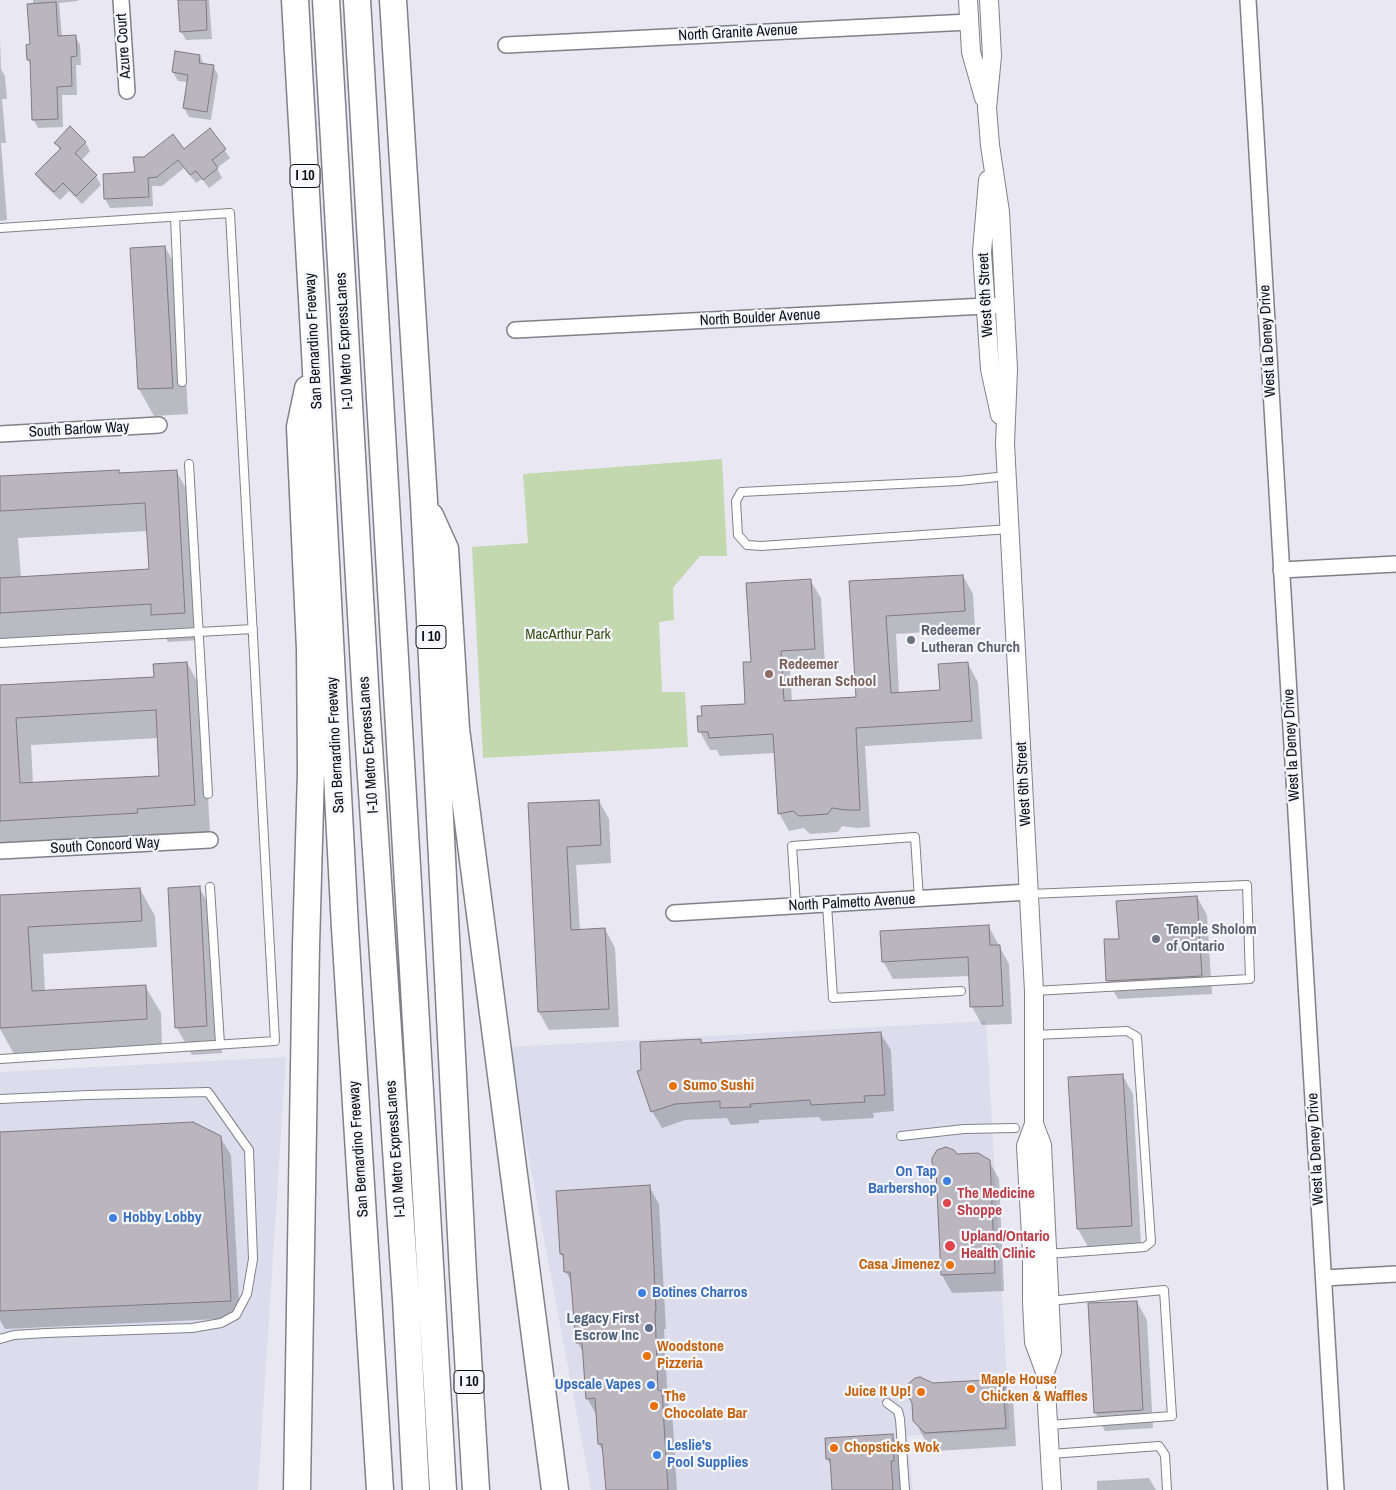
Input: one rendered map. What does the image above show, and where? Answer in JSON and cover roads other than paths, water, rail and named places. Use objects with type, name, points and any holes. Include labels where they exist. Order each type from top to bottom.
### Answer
[{"type":"highway","name":"San Bernardino Freeway","points":[[295,0],[345,928],[380,1490]]},
{"type":"highway","name":"I-10 Metro ExpressLanes","points":[[326,0],[366,702],[406,1289],[416,1490]]},
{"type":"highway","name":"I-10 Metro ExpressLanes","points":[[357,0],[443,1490]]},
{"type":"highway","name":"I 10","points":[[393,0],[424,501],[463,1274],[476,1490]]},
{"type":"highway","points":[[296,1490],[306,946],[312,771],[310,648],[300,427],[315,352]]},
{"type":"highway","points":[[424,501],[445,549],[456,729],[555,1490]]},
{"type":"highway","points":[[345,928],[366,702]]},
{"type":"highway","points":[[402,783],[463,1274]]},
{"type":"street","name":"Azure Court","points":[[122,0],[127,92]]},
{"type":"street","name":"West 6th Street","points":[[968,0],[971,52],[987,108]]},
{"type":"street","name":"West 6th Street","points":[[989,0],[992,56],[987,108],[990,145],[1000,212],[1008,369],[1005,444],[1034,991],[1034,1124],[1026,1146],[1032,1254],[1032,1302],[1034,1342],[1045,1372],[1052,1490]]},
{"type":"street","name":"West la Deney Drive","points":[[1248,0],[1336,1490]]},
{"type":"street","name":"North Granite Avenue","points":[[506,45],[969,22]]},
{"type":"street","name":"West 6th Street","points":[[990,145],[982,252],[990,369],[1005,444]]},
{"type":"street","name":"North Boulder Avenue","points":[[515,330],[1005,306]]},
{"type":"street","name":"South Barlow Way","points":[[0,434],[159,425]]},
{"type":"street","points":[[1281,570],[1396,564]]},
{"type":"street","name":"South Concord Way","points":[[0,851],[210,840]]},
{"type":"street","name":"North Palmetto Avenue","points":[[674,913],[1030,893]]},
{"type":"street","name":"West 6th Street","points":[[1034,1124],[1042,1145],[1052,1352],[1045,1372]]},
{"type":"street","points":[[1324,1278],[1396,1274]]},
{"type":"lane","points":[[0,228],[230,213],[275,1041],[0,1059]]},
{"type":"lane","points":[[175,217],[182,382]]},
{"type":"lane","points":[[189,464],[208,794]]},
{"type":"lane","points":[[1007,476],[959,481],[742,492],[736,501],[738,535],[747,545],[761,546],[1010,529]]},
{"type":"lane","points":[[0,643],[253,629]]},
{"type":"lane","points":[[796,906],[792,846],[915,837],[919,899]]},
{"type":"lane","points":[[1030,893],[1246,885],[1250,979],[1034,991]]},
{"type":"lane","points":[[210,887],[220,1044]]},
{"type":"lane","points":[[827,904],[833,998],[961,991]]},
{"type":"lane","points":[[1034,1035],[1127,1030],[1137,1037],[1151,1242],[1146,1247],[1047,1254]]},
{"type":"lane","points":[[0,1100],[88,1095],[208,1092],[249,1150],[253,1259],[247,1294],[236,1315],[221,1323],[192,1328],[46,1333],[0,1339]]},
{"type":"lane","points":[[901,1136],[964,1129],[1014,1128]]},
{"type":"lane","points":[[1049,1300],[1164,1290],[1172,1416],[1049,1425]]},
{"type":"lane","points":[[887,1403],[898,1411],[900,1419],[905,1490]]},
{"type":"lane","points":[[1051,1454],[1159,1446],[1165,1455],[1167,1490]]},
{"type":"place","name":"Redeemer Lutheran Church","points":[[911,640]]},
{"type":"place","name":"Redeemer Lutheran School","points":[[769,674]]},
{"type":"place","name":"Temple Sholom of Ontario","points":[[1156,939]]},
{"type":"place","name":"Sumo Sushi","points":[[673,1086]]},
{"type":"place","name":"On Tap Barbershop","points":[[947,1181]]},
{"type":"place","name":"The Medicine Shoppe","points":[[947,1203]]},
{"type":"place","name":"Hobby Lobby","points":[[113,1218]]},
{"type":"place","name":"Upland/Ontario Health Clinic","points":[[950,1246]]},
{"type":"place","name":"Casa Jimenez","points":[[950,1265]]},
{"type":"place","name":"Botines Charros","points":[[642,1293]]},
{"type":"place","name":"Legacy First Escrow Inc","points":[[649,1328]]},
{"type":"place","name":"Woodstone Pizzeria","points":[[647,1356]]},
{"type":"place","name":"Upscale Vapes","points":[[651,1385]]},
{"type":"place","name":"Maple House Chicken & Waffles","points":[[971,1389]]},
{"type":"place","name":"Juice It Up!","points":[[921,1392]]},
{"type":"place","name":"The Chocolate Bar","points":[[654,1406]]},
{"type":"place","name":"Chopsticks Wok","points":[[834,1448]]},
{"type":"place","name":"Leslie's Pool Supplies","points":[[657,1455]]},
{"type":"park label","name":"MacArthur Park","points":[[568,635]]}]
